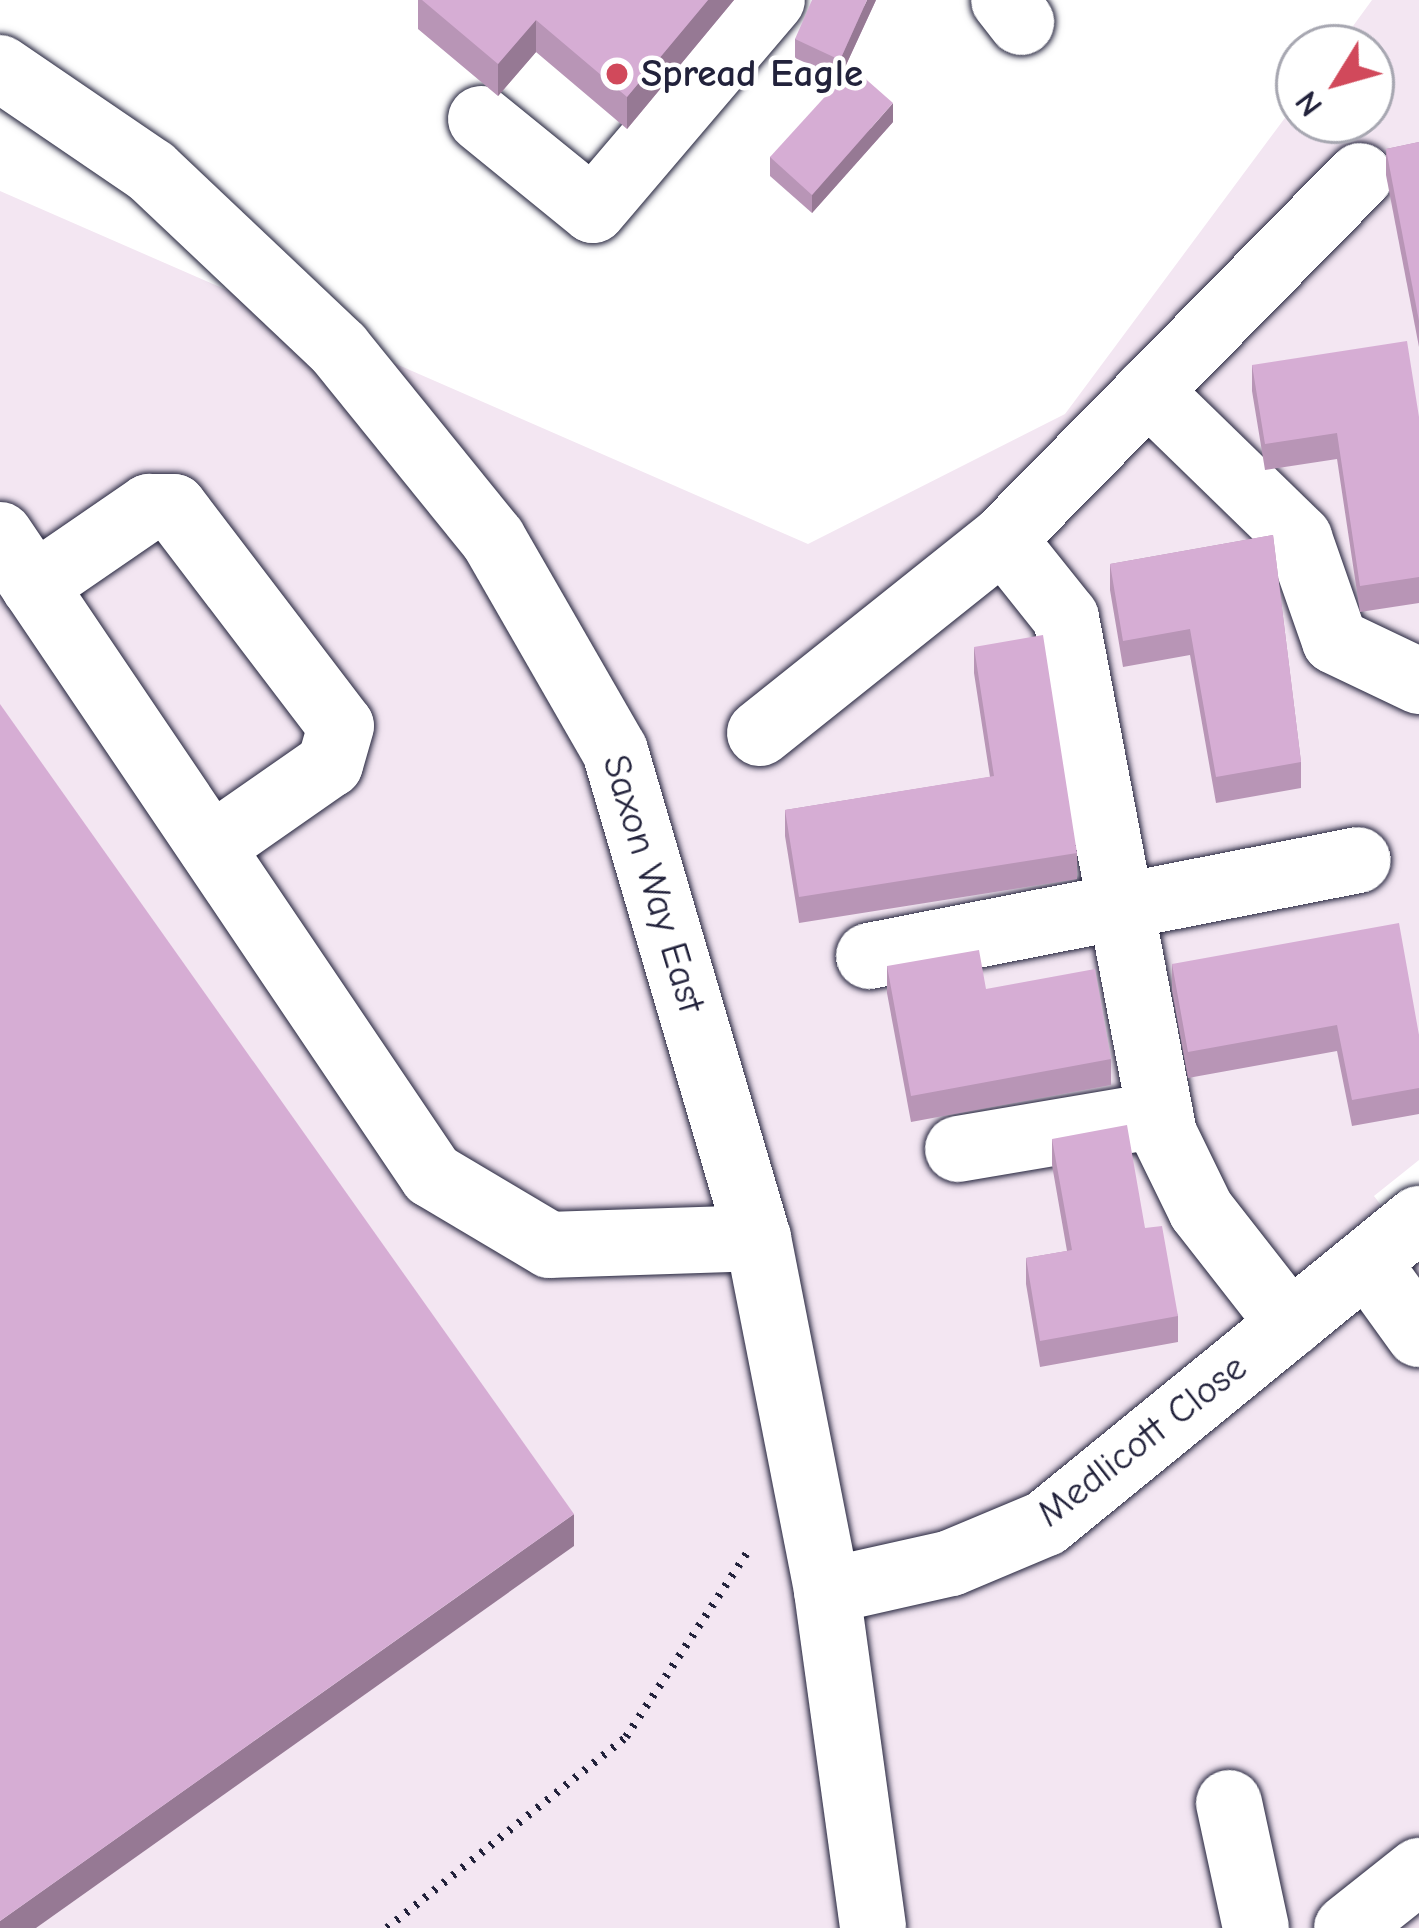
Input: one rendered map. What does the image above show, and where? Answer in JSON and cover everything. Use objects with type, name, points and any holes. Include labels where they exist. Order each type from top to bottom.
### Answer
[{"type":"street","points":[[481,119],[593,210],[772,0]]},
{"type":"street","name":"Saxon Way East","points":[[0,68],[151,171],[339,349],[493,539],[616,751],[758,1238],[826,1591],[873,1928]]},
{"type":"street","points":[[760,733],[1003,538],[1360,176]]},
{"type":"street","points":[[1148,391],[1299,538],[1335,640],[1419,681]]},
{"type":"street","points":[[211,847],[330,764],[341,726],[175,506],[149,507],[17,561],[432,1175],[550,1245],[758,1238]]},
{"type":"street","points":[[1003,538],[1066,618],[1160,1115],[1202,1210],[1290,1324]]},
{"type":"street","points":[[869,956],[1120,902],[1358,860]]},
{"type":"street","points":[[958,1149],[1160,1115]]},
{"type":"street","name":"Medlicott Close","points":[[826,1591],[951,1564],[1046,1523],[1419,1219]]},
{"type":"street","points":[[1367,1262],[1419,1334]]},
{"type":"street","points":[[1229,1803],[1256,1928]]},
{"type":"street","points":[[1346,1928],[1419,1871]]},
{"type":"path","points":[[387,1928],[626,1737],[755,1541],[811,1514]]},
{"type":"shaded area","points":[[1372,0],[1419,0],[1419,1160],[1374,1196],[1419,1255],[1419,1928],[0,1928],[0,191],[808,544],[1065,414],[1275,131],[1275,144],[1395,144],[1395,24],[1354,24]]},
{"type":"building","points":[[422,0],[708,0],[627,97],[536,20],[498,64]]},
{"type":"building","points":[[812,0],[867,0],[840,60],[795,39]]},
{"type":"building","points":[[852,67],[893,103],[812,195],[770,157]]},
{"type":"building","points":[[1419,142],[1419,321],[1386,149]]},
{"type":"building","points":[[1407,341],[1419,417],[1419,577],[1360,586],[1337,433],[1265,444],[1252,365]]},
{"type":"building","points":[[1273,535],[1301,762],[1216,777],[1190,629],[1123,641],[1110,564]]},
{"type":"building","points":[[1043,635],[1077,853],[799,897],[785,810],[994,776],[974,647]]},
{"type":"building","points":[[0,704],[574,1514],[0,1921]]},
{"type":"building","points":[[1399,923],[1419,1035],[1419,1088],[1352,1100],[1337,1025],[1188,1052],[1172,964]]},
{"type":"building","points":[[979,950],[986,989],[1095,969],[1111,1059],[911,1096],[887,966]]},
{"type":"building","points":[[1127,1125],[1145,1228],[1162,1226],[1178,1316],[1040,1341],[1026,1258],[1072,1250],[1052,1139]]},
{"type":"place","name":"Spread Eagle","points":[[617,74]]}]
